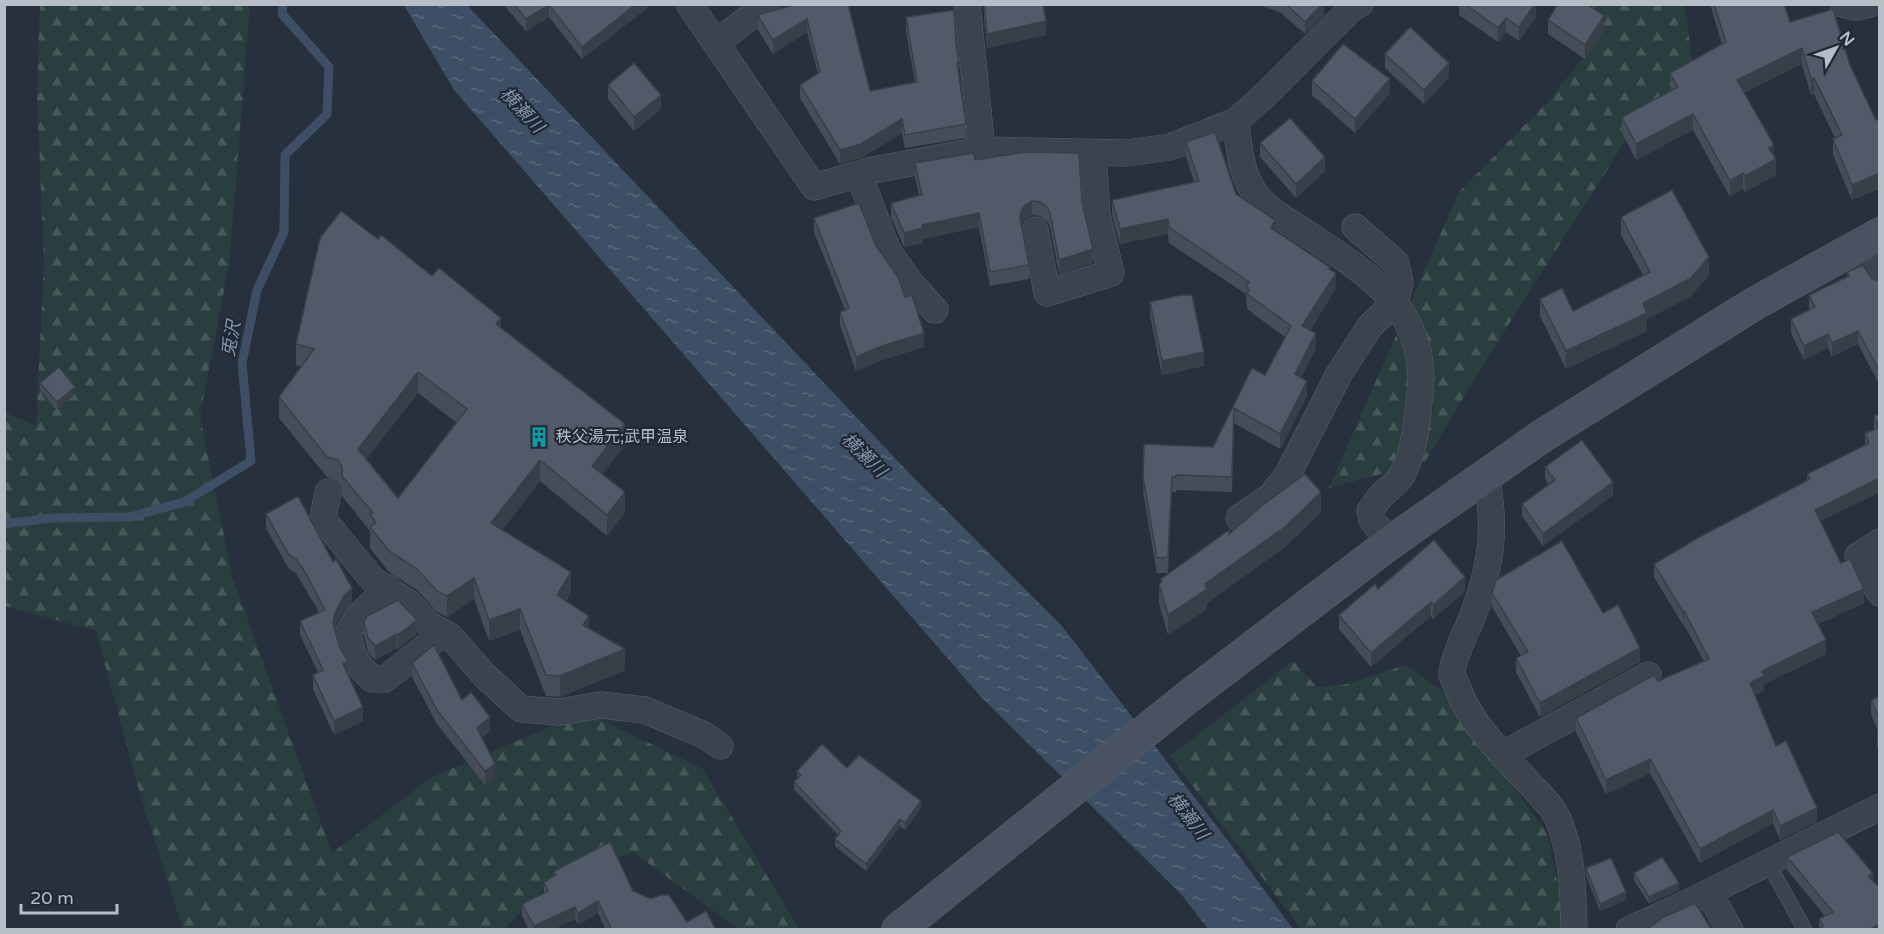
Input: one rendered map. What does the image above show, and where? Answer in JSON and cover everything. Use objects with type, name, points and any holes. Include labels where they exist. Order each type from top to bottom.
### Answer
[{"type":"street","points":[[689,4],[814,187],[873,170],[982,150],[1127,153],[1170,147],[1236,121],[1353,6]]},
{"type":"street","points":[[716,43],[767,4]]},
{"type":"street","points":[[967,4],[982,150]]},
{"type":"street","points":[[1843,4],[1856,7],[1869,4]]},
{"type":"street","points":[[1236,121],[1241,164],[1257,196],[1289,222],[1353,264],[1395,303],[1411,328],[1418,345],[1422,373],[1418,414],[1410,457],[1402,477],[1380,497],[1370,510],[1372,519],[1390,543]]},
{"type":"street","points":[[1035,230],[1047,293],[1111,273],[1097,215],[1093,153]]},
{"type":"street","points":[[859,175],[888,251],[912,285],[935,310]]},
{"type":"street","points":[[1239,518],[1270,497],[1287,476],[1339,374],[1370,326],[1395,303],[1400,282],[1396,263],[1355,227]]},
{"type":"street","points":[[909,920],[1188,697],[1390,543],[1542,436],[1691,343],[1871,238],[1880,280]]},
{"type":"street","points":[[1486,475],[1492,504],[1492,546],[1486,579],[1452,674],[1463,704],[1502,755],[1556,815],[1570,867],[1574,930]]},
{"type":"street","points":[[328,492],[322,519],[372,579],[409,603],[428,624],[451,637],[484,675],[521,709],[560,712],[600,705],[645,710],[704,735],[720,746]]},
{"type":"street","points":[[1880,542],[1858,556],[1880,593]]},
{"type":"street","points":[[388,588],[357,617],[348,634],[357,664],[372,679],[386,679],[443,633]]},
{"type":"street","points":[[1502,755],[1648,675]]},
{"type":"street","points":[[1629,930],[1709,893],[1880,807]]},
{"type":"street","points":[[1709,893],[1730,930]]},
{"type":"lane","points":[[1768,863],[1805,930]]},
{"type":"green space","points":[[40,5],[250,5],[229,265],[200,416],[232,576],[332,853],[432,777],[585,712],[703,769],[799,929],[738,929],[633,852],[550,883],[504,929],[183,929],[139,791],[96,631],[5,606],[4,412],[36,426],[44,263],[37,94]]},
{"type":"green space","points":[[1593,5],[1684,5],[1694,68],[1638,121],[1481,368],[1425,462],[1329,488],[1459,192],[1551,98],[1583,58]]},
{"type":"green space","points":[[1293,661],[1317,687],[1343,685],[1406,665],[1444,692],[1547,833],[1563,908],[1561,929],[1301,929],[1170,756]]},
{"type":"water","name":"横瀬川","points":[[404,5],[467,5],[910,474],[1061,625],[1229,842],[1293,929],[1208,929],[1182,895],[982,698],[454,90]]},
{"type":"building","points":[[514,4],[636,4],[582,47],[549,5],[526,19]]},
{"type":"building","points":[[797,4],[848,4],[870,91],[917,82],[906,17],[954,10],[959,63],[957,63],[966,124],[905,135],[902,119],[861,144],[840,150],[800,85],[820,72],[807,19],[773,40],[758,16]]},
{"type":"building","points":[[984,4],[1043,4],[1046,21],[987,34]]},
{"type":"building","points":[[1286,4],[1322,4],[1305,22]]},
{"type":"building","points":[[1465,4],[1535,4],[1519,27],[1506,18],[1498,28]]},
{"type":"building","points":[[1558,4],[1587,4],[1604,16],[1585,45],[1548,20]]},
{"type":"building","points":[[1714,4],[1784,4],[1790,22],[1833,9],[1850,65],[1876,120],[1880,121],[1880,173],[1852,185],[1833,139],[1842,135],[1814,78],[1811,79],[1802,48],[1737,80],[1774,145],[1769,148],[1776,159],[1745,176],[1743,173],[1730,181],[1693,114],[1636,144],[1622,117],[1678,87],[1670,73],[1726,42]]},
{"type":"building","points":[[1410,27],[1449,63],[1424,90],[1385,54]]},
{"type":"building","points":[[1343,44],[1390,79],[1355,119],[1312,81]]},
{"type":"building","points":[[634,63],[661,95],[634,117],[608,85]]},
{"type":"building","points":[[1290,118],[1325,157],[1296,184],[1260,143]]},
{"type":"building","points":[[1215,132],[1236,194],[1275,220],[1271,228],[1336,273],[1302,326],[1316,333],[1295,374],[1307,381],[1280,434],[1234,408],[1232,477],[1176,475],[1172,477],[1168,557],[1157,558],[1143,477],[1144,444],[1213,447],[1252,368],[1265,375],[1291,326],[1247,294],[1249,290],[1246,287],[1249,282],[1169,227],[1168,219],[1120,229],[1112,200],[1199,181],[1186,142]]},
{"type":"building","points":[[1026,152],[1079,153],[1082,202],[1093,249],[1059,260],[1050,213],[1047,207],[1040,202],[1032,201],[1025,205],[1020,218],[1029,265],[990,272],[979,213],[922,225],[923,228],[904,233],[891,203],[922,195],[915,163],[974,153],[975,160]]},
{"type":"building","points":[[1672,190],[1709,257],[1691,278],[1643,303],[1647,313],[1566,351],[1540,299],[1562,288],[1573,311],[1650,272],[1621,217]]},
{"type":"building","points":[[859,203],[876,246],[898,277],[905,297],[912,295],[924,333],[856,357],[840,312],[849,308],[814,218]]},
{"type":"building","points":[[341,211],[378,239],[381,235],[432,276],[439,268],[501,318],[496,324],[625,424],[592,466],[625,492],[607,515],[540,460],[491,523],[571,572],[557,595],[589,616],[583,625],[625,649],[560,676],[546,675],[520,609],[489,620],[474,578],[447,596],[437,591],[417,569],[389,551],[370,527],[376,523],[370,514],[373,513],[342,476],[342,467],[338,460],[327,457],[279,397],[314,349],[296,344],[320,238]],"holes":[[[418,372],[467,409],[398,498],[358,449]]]},
{"type":"building","points":[[1863,265],[1871,278],[1880,282],[1880,372],[1858,331],[1832,343],[1828,334],[1804,346],[1791,319],[1815,307],[1809,295],[1849,276],[1847,272]]},
{"type":"building","points":[[1181,295],[1192,295],[1204,352],[1162,361],[1150,302]]},
{"type":"building","points":[[59,367],[75,387],[57,402],[40,383]]},
{"type":"building","points":[[1880,414],[1880,478],[1815,510],[1841,563],[1850,559],[1864,589],[1812,612],[1826,640],[1762,671],[1764,676],[1750,683],[1776,746],[1786,741],[1817,808],[1780,826],[1773,810],[1700,849],[1650,759],[1606,780],[1576,718],[1654,675],[1658,681],[1709,659],[1684,611],[1654,564],[1703,535],[1810,479],[1807,474],[1869,443],[1865,433],[1879,428],[1874,416]]},
{"type":"building","points":[[1582,440],[1613,482],[1543,534],[1522,504],[1555,480],[1545,467]]},
{"type":"building","points":[[1305,474],[1321,492],[1285,527],[1205,584],[1207,589],[1168,615],[1159,584],[1162,582],[1161,579],[1229,530],[1229,534],[1264,504]]},
{"type":"building","points":[[298,496],[333,562],[336,559],[352,588],[344,596],[335,613],[333,623],[339,646],[348,661],[343,664],[363,707],[334,721],[313,675],[323,670],[300,621],[325,610],[305,572],[296,559],[289,555],[266,514]]},
{"type":"building","points":[[1434,540],[1465,577],[1433,605],[1431,602],[1371,653],[1339,615],[1375,584],[1378,589]]},
{"type":"building","points":[[1562,541],[1603,613],[1618,605],[1640,648],[1540,703],[1516,658],[1528,652],[1492,593],[1496,580]]},
{"type":"building","points":[[398,600],[417,620],[398,635],[375,646],[368,638],[364,622],[367,616]]},
{"type":"building","points":[[434,645],[462,700],[471,692],[490,717],[477,728],[495,764],[485,771],[437,710],[412,663]]},
{"type":"building","points":[[1880,696],[1880,720],[1871,700]]},
{"type":"building","points":[[822,744],[847,768],[859,755],[921,801],[905,823],[900,819],[866,864],[835,839],[841,831],[794,782],[801,775],[797,771]]},
{"type":"building","points":[[1838,832],[1873,873],[1868,876],[1880,888],[1880,924],[1869,930],[1817,930],[1823,926],[1819,919],[1833,912],[1787,857]]},
{"type":"building","points":[[610,842],[633,891],[651,899],[660,895],[669,895],[687,922],[706,911],[716,930],[612,930],[598,901],[578,913],[575,907],[534,926],[522,904],[548,891],[544,882],[556,875],[554,871]]},
{"type":"building","points":[[1662,857],[1679,883],[1649,897],[1634,873]]},
{"type":"building","points":[[1611,858],[1626,892],[1600,904],[1586,868]]},
{"type":"building","points":[[1695,903],[1712,930],[1646,930],[1664,917]]},
{"type":"waterway","name":"兎沢","points":[[4,524],[52,518],[130,517],[184,502],[251,461],[242,363],[257,290],[284,232],[285,155],[327,114],[329,67],[282,14],[283,4]]},
{"type":"place","name":"秩父湯元;武甲温泉","points":[[539,437]]}]
